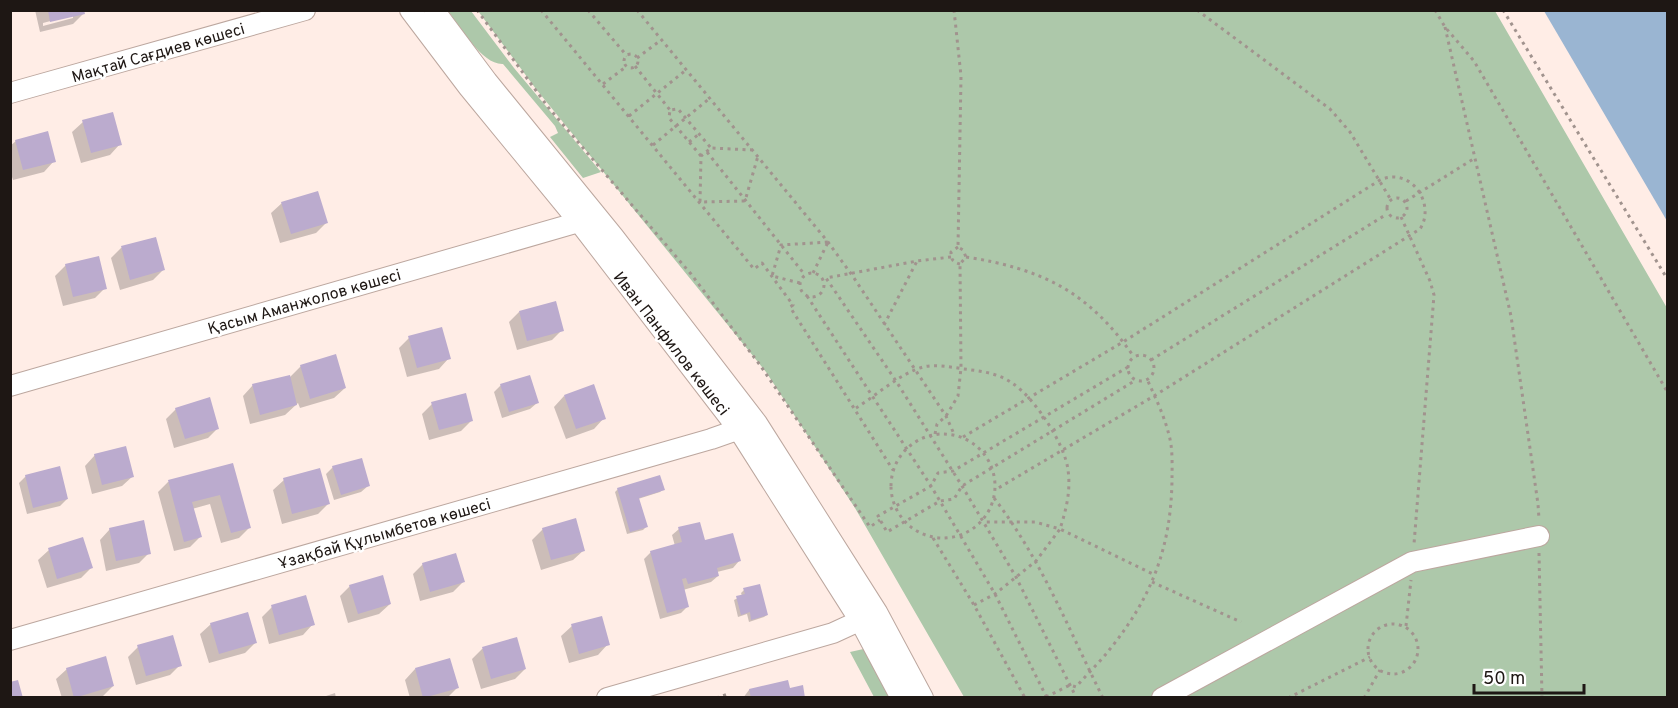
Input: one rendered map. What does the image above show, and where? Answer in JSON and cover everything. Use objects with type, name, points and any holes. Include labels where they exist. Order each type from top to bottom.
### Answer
[{"type":"street","name":"Мақтай Сағдиев көшесі","points":[[10,93],[306,10]]},
{"type":"street","name":"Иван Панфилов көшесі","points":[[410,10],[469,88],[588,218]]},
{"type":"street","name":"Иван Панфилов көшесі","points":[[434,10],[588,218],[748,426],[922,698]]},
{"type":"street","name":"Қасым Аманжолов көшесі","points":[[10,387],[588,218]]},
{"type":"street","name":"Ұзақбай Құлымбетов көшесі","points":[[10,640],[711,439],[748,426]]},
{"type":"street","points":[[1162,698],[1412,562],[1539,536]]},
{"type":"street","name":"Иван Панфилов көшесі","points":[[869,617],[901,698]]},
{"type":"street","points":[[607,698],[833,633],[869,617]]},
{"type":"path","points":[[477,10],[548,107],[692,274],[760,365],[870,527],[880,520]]},
{"type":"path","points":[[541,10],[754,269],[762,263],[772,276],[793,305],[790,307],[893,470]]},
{"type":"path","points":[[588,10],[627,56]]},
{"type":"path","points":[[637,10],[852,274],[946,416],[954,434]]},
{"type":"path","points":[[954,10],[961,75],[958,247]]},
{"type":"path","points":[[1197,10],[1330,109],[1350,132],[1391,200]]},
{"type":"path","points":[[1435,10],[1445,27],[1474,61],[1668,393]]},
{"type":"path","points":[[1503,10],[1668,280]]},
{"type":"path","points":[[1445,27],[1511,316],[1539,504],[1542,698]]},
{"type":"path","points":[[635,66],[637,58],[662,40]]},
{"type":"path","points":[[627,56],[633,55],[637,58]]},
{"type":"path","points":[[627,56],[624,61],[627,66]]},
{"type":"path","points":[[603,84],[627,66],[635,66],[658,93],[670,110],[669,118],[701,156],[700,202]]},
{"type":"path","points":[[629,116],[686,69]]},
{"type":"path","points":[[653,145],[710,98]]},
{"type":"path","points":[[670,110],[678,109],[711,148]]},
{"type":"path","points":[[689,142],[699,134]]},
{"type":"path","points":[[701,156],[711,148],[753,150]]},
{"type":"path","points":[[706,152],[805,275]]},
{"type":"path","points":[[745,201],[758,156]]},
{"type":"path","points":[[1406,201],[1475,158]]},
{"type":"path","points":[[963,437],[1124,342],[1380,180],[1392,175],[1413,183],[1423,201],[1425,211],[1424,223],[1420,229],[1154,396],[995,490]]},
{"type":"path","points":[[1387,214],[1387,204],[1397,197],[1406,201],[1408,207],[1401,217]]},
{"type":"path","points":[[700,202],[745,201]]},
{"type":"path","points":[[1387,214],[1401,217]]},
{"type":"path","points":[[1151,360],[1387,214]]},
{"type":"path","points":[[1401,217],[1434,295],[1406,626]]},
{"type":"path","points":[[782,245],[828,242]]},
{"type":"path","points":[[813,273],[828,242]]},
{"type":"path","points":[[772,276],[782,245]]},
{"type":"path","points":[[958,247],[951,252],[951,257],[953,262],[960,264]]},
{"type":"path","points":[[958,247],[963,250],[966,257]]},
{"type":"path","points":[[824,278],[951,257]]},
{"type":"path","points":[[966,257],[1004,263],[1038,275],[1076,295],[1104,319],[1134,357]]},
{"type":"path","points":[[933,434],[937,424],[946,416],[958,396],[962,369],[960,264],[966,257]]},
{"type":"path","points":[[884,325],[917,261]]},
{"type":"path","points":[[1074,698],[1074,693],[1070,685],[1016,577],[933,434],[824,278],[813,273],[805,275],[800,283],[801,291],[807,296],[874,397],[940,501],[995,594],[1046,697],[1070,685],[1076,687],[1089,670],[1110,650],[1152,582],[1166,543],[1171,511],[1170,437],[1147,379]]},
{"type":"path","points":[[772,276],[800,283]]},
{"type":"path","points":[[807,296],[814,297],[821,293],[824,278]]},
{"type":"path","points":[[1128,367],[953,471],[938,473],[931,486],[878,516],[887,532],[940,501],[954,500],[962,486],[1136,380],[1147,379],[1154,368],[1151,360],[1142,355],[1134,357],[1128,367],[1130,375],[1136,380]]},
{"type":"path","points":[[855,409],[915,370],[939,365],[989,373],[1011,382],[1030,398],[1051,431],[1062,451],[1068,469],[1068,503],[1060,529],[1036,561],[995,594],[974,605]]},
{"type":"path","points":[[983,522],[994,498],[995,490],[992,468],[983,453],[973,443],[954,434],[933,434],[918,440],[907,448],[893,470],[891,487],[895,506],[905,522],[912,528],[933,537],[945,538],[960,536],[983,522],[1035,522],[1060,529],[1155,575]]},
{"type":"path","points":[[994,498],[1036,561],[1103,698]]},
{"type":"path","points":[[933,537],[974,605],[1025,698]]},
{"type":"path","points":[[1152,582],[1241,622]]},
{"type":"path","points":[[1393,624],[1406,626],[1418,642],[1416,659],[1412,667],[1396,674],[1380,670],[1370,657],[1369,642],[1378,629],[1393,624]]},
{"type":"path","points":[[1288,698],[1370,657]]},
{"type":"path","points":[[1364,698],[1380,670]]},
{"type":"path","points":[[717,698],[728,694],[729,698]]},
{"type":"green space","points":[[448,11],[471,11],[514,68],[601,172],[583,178],[550,137],[558,133],[555,126],[503,64],[495,63],[480,52]]},
{"type":"green space","points":[[478,11],[1495,11],[1667,308],[1667,697],[964,697],[855,508],[766,372],[536,89]]},
{"type":"green space","points":[[868,648],[894,697],[874,697],[850,652]]},
{"type":"water","points":[[1544,11],[1667,11],[1667,221]]},
{"type":"building","points":[[48,10],[84,10],[85,14],[50,22]]},
{"type":"building","points":[[113,112],[122,145],[91,153],[82,120]]},
{"type":"building","points":[[48,131],[56,162],[23,170],[15,140]]},
{"type":"building","points":[[318,191],[328,223],[291,234],[281,202]]},
{"type":"building","points":[[156,237],[165,270],[130,280],[121,246]]},
{"type":"building","points":[[99,256],[107,289],[73,297],[65,264]]},
{"type":"building","points":[[556,301],[564,331],[527,341],[519,311]]},
{"type":"building","points":[[442,327],[451,359],[417,368],[408,336]]},
{"type":"building","points":[[336,354],[346,388],[310,399],[300,365]]},
{"type":"building","points":[[290,375],[297,405],[260,415],[252,384]]},
{"type":"building","points":[[530,375],[539,403],[509,412],[500,384]]},
{"type":"building","points":[[594,384],[606,419],[576,429],[564,395]]},
{"type":"building","points":[[466,393],[473,421],[439,430],[431,402]]},
{"type":"building","points":[[210,397],[219,429],[185,439],[175,408]]},
{"type":"building","points":[[126,446],[134,477],[102,485],[94,454]]},
{"type":"building","points":[[362,458],[370,486],[341,495],[332,466]]},
{"type":"building","points":[[233,463],[251,528],[231,533],[220,495],[192,502],[202,537],[184,542],[168,480]]},
{"type":"building","points":[[60,466],[68,499],[33,508],[25,475]]},
{"type":"building","points":[[320,468],[330,504],[292,514],[283,478]]},
{"type":"building","points":[[660,475],[665,490],[639,498],[648,527],[630,532],[617,488]]},
{"type":"building","points":[[576,518],[585,551],[551,560],[542,528]]},
{"type":"building","points":[[144,520],[151,554],[116,561],[109,528]]},
{"type":"building","points":[[700,522],[705,540],[733,533],[741,561],[717,568],[719,576],[688,584],[686,578],[682,579],[689,607],[667,613],[650,551],[682,542],[678,527]]},
{"type":"building","points":[[83,537],[93,568],[57,579],[48,548]]},
{"type":"building","points":[[456,553],[465,582],[430,592],[422,563]]},
{"type":"building","points":[[383,575],[391,604],[358,614],[349,585]]},
{"type":"building","points":[[760,584],[768,615],[751,620],[750,612],[741,615],[736,596],[745,594],[743,588]]},
{"type":"building","points":[[306,595],[315,625],[279,635],[271,605]]},
{"type":"building","points":[[248,612],[257,643],[219,654],[210,623]]},
{"type":"building","points":[[602,616],[610,645],[579,654],[571,624]]},
{"type":"building","points":[[173,635],[182,666],[146,676],[137,645]]},
{"type":"building","points":[[517,637],[526,669],[491,679],[482,647]]},
{"type":"building","points":[[106,656],[114,686],[74,698],[66,668]]},
{"type":"building","points":[[450,658],[459,688],[423,698],[415,668]]},
{"type":"building","points":[[18,680],[23,698],[10,698],[10,682]]},
{"type":"building","points":[[788,680],[790,688],[803,685],[805,698],[751,698],[749,689]]}]
